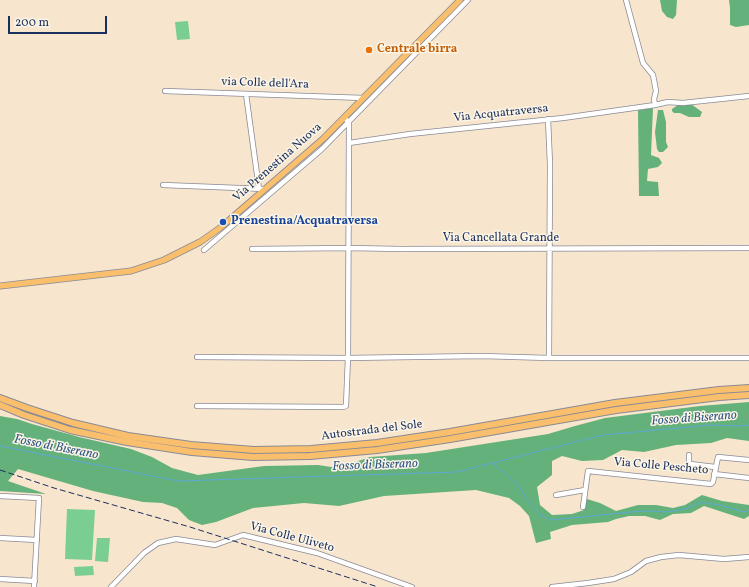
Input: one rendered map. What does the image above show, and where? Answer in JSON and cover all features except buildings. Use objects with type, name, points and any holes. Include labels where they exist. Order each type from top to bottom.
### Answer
[{"type":"highway","name":"Autostrada del Sole","points":[[0,398],[73,423],[128,436],[191,445],[254,450],[311,449],[377,443],[450,432],[615,403],[719,390],[749,388]]},
{"type":"highway","name":"Autostrada del Sole","points":[[0,406],[70,430],[127,442],[186,452],[253,457],[310,456],[377,450],[450,439],[616,410],[719,397],[749,395]]},
{"type":"main road","name":"Via Prenestina Nuova","points":[[0,286],[124,273],[147,266],[200,242],[220,228],[262,189],[347,120],[364,98],[460,0]]},
{"type":"street","points":[[204,250],[308,161],[347,120],[468,0]]},
{"type":"street","points":[[626,0],[644,65],[653,75],[656,91],[655,105]]},
{"type":"street","name":"via Colle dell'Ara","points":[[165,91],[364,98]]},
{"type":"street","points":[[163,185],[262,189],[246,94]]},
{"type":"street","name":"Via Acquatraversa","points":[[349,143],[410,134],[548,119],[668,102],[683,103],[749,96]]},
{"type":"street","points":[[548,119],[550,164],[549,358]]},
{"type":"street","points":[[198,406],[344,407],[346,405],[349,248],[349,143],[347,120]]},
{"type":"street","name":"Via Cancellata Grande","points":[[252,249],[749,248]]},
{"type":"street","points":[[197,357],[482,356],[549,358],[749,358]]},
{"type":"street","points":[[689,455],[690,464],[715,467]]},
{"type":"street","name":"Via Colle Pescheto","points":[[583,507],[587,472],[589,471],[711,484],[717,458],[720,456],[749,460]]},
{"type":"street","points":[[714,474],[749,478]]},
{"type":"street","points":[[556,494],[585,490]]},
{"type":"street","points":[[0,496],[39,498],[34,587]]},
{"type":"street","name":"Via Colle Uliveto","points":[[111,587],[148,550],[158,543],[176,539],[215,546],[243,535],[317,553],[412,587]]},
{"type":"street","points":[[0,538],[37,540]]},
{"type":"street","points":[[552,587],[588,583],[614,578],[632,572],[646,560],[668,556],[679,555],[724,559],[749,557]]},
{"type":"street","points":[[0,579],[35,581]]},
{"type":"green space","points":[[660,0],[677,0],[676,15],[673,19],[667,17],[662,11]]},
{"type":"green space","points":[[729,0],[749,0],[749,25],[736,27],[730,25]]},
{"type":"green space","points":[[188,21],[190,39],[177,40],[175,22]]},
{"type":"green space","points":[[691,104],[702,112],[700,117],[689,117],[680,113],[674,113],[672,111],[672,109],[678,105]]},
{"type":"green space","points":[[653,108],[651,155],[659,158],[662,163],[658,167],[648,169],[647,181],[658,182],[659,196],[639,196],[638,110]]},
{"type":"green space","points":[[658,110],[663,110],[666,122],[666,142],[668,147],[663,152],[659,152],[657,149],[655,132]]},
{"type":"green space","points":[[749,402],[749,441],[727,438],[711,443],[676,445],[644,452],[622,450],[603,460],[582,461],[562,456],[552,461],[552,475],[537,487],[540,505],[552,515],[572,514],[584,510],[587,499],[600,503],[616,511],[638,505],[656,505],[673,508],[685,505],[702,495],[722,501],[749,505],[749,516],[744,519],[704,506],[691,513],[673,514],[660,520],[645,516],[629,516],[608,522],[572,525],[550,532],[551,539],[536,543],[529,516],[520,506],[509,498],[476,490],[384,496],[339,506],[304,503],[253,508],[216,522],[202,525],[189,520],[177,508],[162,503],[143,502],[93,491],[18,469],[8,481],[46,494],[0,491],[0,416],[17,419],[79,437],[131,449],[152,457],[172,468],[198,475],[264,466],[318,465],[338,468],[370,457],[426,453],[548,434],[605,418],[700,406]]},
{"type":"green space","points":[[67,509],[95,510],[92,560],[65,559]]},
{"type":"green space","points":[[97,538],[110,538],[108,562],[95,561]]},
{"type":"green space","points":[[93,566],[94,575],[75,576],[74,567]]},
{"type":"waterway","name":"Fosso di Biserano","points":[[0,446],[178,481],[457,472],[603,435],[711,425],[749,425]]},
{"type":"waterway","points":[[494,464],[517,484],[528,501],[540,515],[552,520],[630,512],[666,512],[685,509],[700,502],[719,505],[744,512],[749,510]]},
{"type":"railway","points":[[0,470],[54,488],[190,527],[378,587]]},
{"type":"place","name":"Centrale birra","points":[[369,50]]},
{"type":"place","name":"Prenestina/Acquatraversa","points":[[223,222]]}]
